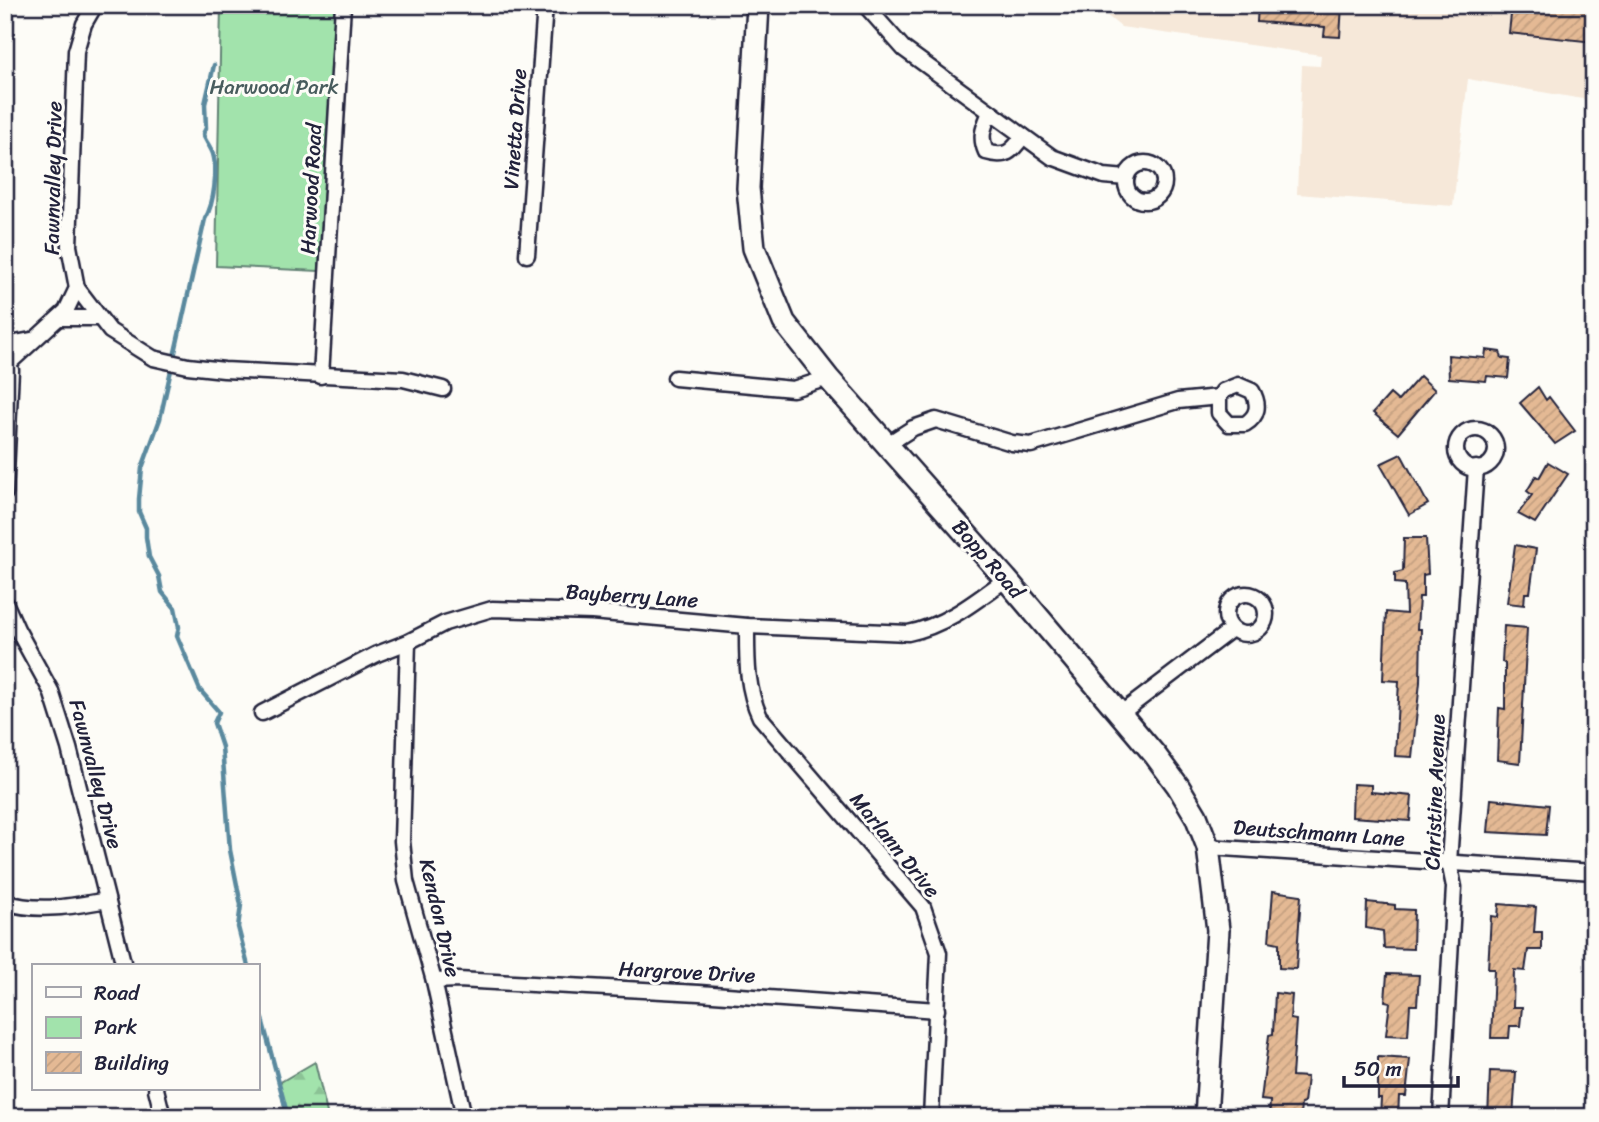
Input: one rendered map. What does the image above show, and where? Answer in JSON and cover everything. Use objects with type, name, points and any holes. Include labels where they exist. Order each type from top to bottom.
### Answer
[{"type":"street","name":"Fawnvalley Drive","points":[[77,288],[69,246],[76,51],[84,24],[95,5]]},
{"type":"street","name":"Harwood Road","points":[[321,376],[343,5]]},
{"type":"street","name":"Vinetta Drive","points":[[527,256],[545,5]]},
{"type":"street","name":"Bopp Road","points":[[758,5],[748,188],[754,248],[784,322],[828,377],[1006,579],[1120,714],[1178,786],[1196,816],[1209,847],[1218,930],[1206,1117]]},
{"type":"street","points":[[865,5],[904,49],[1052,157],[1104,176],[1126,178]]},
{"type":"street","points":[[990,112],[981,141],[986,152],[998,156],[1007,153],[1023,136]]},
{"type":"street","points":[[5,493],[11,370],[7,363],[66,311],[77,288],[110,331],[158,359],[188,366],[321,376],[392,378],[443,389]]},
{"type":"street","points":[[59,317],[98,318]]},
{"type":"street","points":[[5,345],[33,340]]},
{"type":"street","points":[[675,378],[793,389],[828,377]]},
{"type":"street","points":[[888,444],[913,428],[936,420],[1012,443],[1031,445],[1178,401],[1219,397]]},
{"type":"street","name":"Christine Avenue","points":[[1441,1117],[1454,887],[1449,862],[1476,468]]},
{"type":"street","name":"Bayberry Lane","points":[[262,713],[444,623],[492,608],[592,612],[747,626],[890,634],[920,631],[949,618],[1006,579]]},
{"type":"street","name":"Fawnvalley Drive","points":[[5,602],[11,625],[51,691],[69,748],[123,964]]},
{"type":"street","name":"Marlann Drive","points":[[747,626],[747,676],[760,717],[923,906],[939,953],[931,1117]]},
{"type":"street","points":[[1120,714],[1232,629]]},
{"type":"street","name":"Kendon Drive","points":[[408,642],[402,841],[406,881],[434,981],[464,1117]]},
{"type":"street","name":"Deutschmann Lane","points":[[1209,847],[1594,872]]},
{"type":"street","points":[[5,902],[15,905],[67,907],[107,900]]},
{"type":"street","name":"Hargrove Drive","points":[[434,981],[699,993],[937,1010]]},
{"type":"street","points":[[156,1090],[163,1117]]},
{"type":"shaded area","points":[[1094,5],[1594,5],[1594,101],[1468,79],[1453,206],[1297,194],[1302,65],[1320,66],[1321,55],[1121,27]]},
{"type":"green space","name":"Harwood Park","points":[[221,5],[335,5],[319,271],[216,266]]},
{"type":"green space","points":[[315,1062],[328,1117],[286,1117],[279,1083]]},
{"type":"building","points":[[1258,5],[1342,5],[1340,37],[1324,36],[1325,27],[1257,22]]},
{"type":"building","points":[[1512,5],[1594,5],[1594,42],[1509,33]]},
{"type":"building","points":[[1486,350],[1500,352],[1502,358],[1510,359],[1508,378],[1487,376],[1486,381],[1449,378],[1448,355],[1485,358]]},
{"type":"building","points":[[1420,376],[1435,390],[1398,434],[1373,413],[1390,394],[1398,401]]},
{"type":"building","points":[[1538,387],[1546,400],[1549,397],[1575,431],[1555,444],[1520,403]]},
{"type":"building","points":[[1401,454],[1428,504],[1409,515],[1380,464]]},
{"type":"building","points":[[1548,462],[1568,474],[1535,523],[1518,514],[1532,495],[1527,491]]},
{"type":"building","points":[[1404,538],[1426,538],[1428,574],[1423,575],[1423,597],[1419,597],[1417,629],[1421,629],[1420,682],[1412,757],[1395,756],[1399,681],[1383,680],[1386,612],[1406,614],[1405,584],[1395,583],[1395,573],[1403,571]]},
{"type":"building","points":[[1515,545],[1536,549],[1530,593],[1525,593],[1524,605],[1507,603]]},
{"type":"building","points":[[1504,626],[1527,628],[1520,763],[1497,760],[1499,708],[1505,709],[1505,663],[1502,662]]},
{"type":"building","points":[[1353,784],[1371,785],[1371,792],[1412,796],[1410,821],[1352,817]]},
{"type":"building","points":[[1491,799],[1549,805],[1546,835],[1488,832]]},
{"type":"building","points":[[1273,891],[1301,895],[1296,969],[1279,968],[1279,943],[1269,941]]},
{"type":"building","points":[[1367,902],[1395,905],[1395,909],[1414,910],[1413,949],[1384,948],[1383,931],[1366,928]]},
{"type":"building","points":[[1499,904],[1536,907],[1534,932],[1542,932],[1542,950],[1528,950],[1525,971],[1514,970],[1513,1007],[1522,1007],[1520,1026],[1510,1026],[1509,1038],[1491,1038],[1494,969],[1488,969],[1491,916],[1498,917]]},
{"type":"building","points":[[1387,974],[1419,975],[1417,1005],[1410,1005],[1408,1036],[1386,1035],[1390,1002],[1385,1001]]},
{"type":"building","points":[[1275,993],[1292,995],[1290,1019],[1296,1020],[1292,1076],[1307,1077],[1300,1117],[1269,1117],[1270,1101],[1261,1100],[1269,1035],[1273,1034]]},
{"type":"building","points":[[1378,1057],[1410,1059],[1406,1096],[1399,1096],[1398,1117],[1380,1117]]},
{"type":"building","points":[[1490,1071],[1516,1072],[1513,1117],[1488,1117]]},
{"type":"waterway","points":[[214,65],[205,104],[206,128],[203,134],[214,161],[213,196],[205,219],[160,419],[142,468],[139,512],[146,528],[149,557],[159,576],[162,592],[175,608],[179,627],[177,636],[200,690],[219,712],[214,723],[222,747],[230,850],[241,905],[238,927],[247,964]]},
{"type":"waterway","points":[[259,1008],[288,1117]]}]
